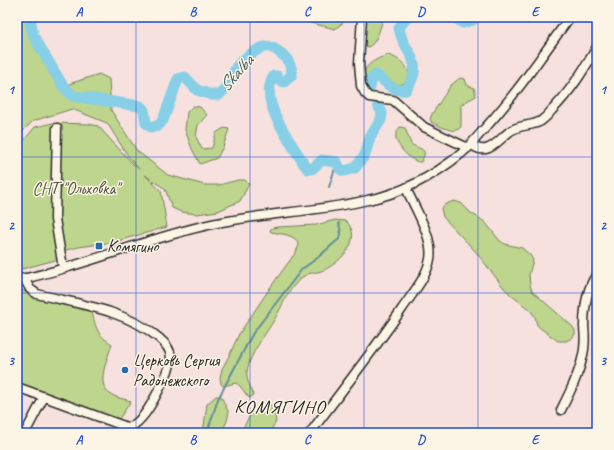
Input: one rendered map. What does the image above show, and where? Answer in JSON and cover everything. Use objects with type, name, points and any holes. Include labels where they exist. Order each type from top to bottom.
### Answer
[{"type":"street","points":[[362,17],[359,63],[361,86],[365,93],[369,97],[393,100],[424,127],[476,149],[486,149],[491,147],[516,127],[540,121],[569,92],[580,77],[597,47]]},
{"type":"street","points":[[21,279],[212,224],[344,205],[387,195],[406,188],[448,164],[469,146],[500,112],[570,17]]},
{"type":"street","points":[[57,128],[55,219],[63,268]]},
{"type":"street","points":[[310,433],[390,326],[416,289],[429,265],[431,258],[428,238],[406,188]]},
{"type":"street","points":[[561,410],[576,379],[584,354],[585,306],[588,291],[597,274]]},
{"type":"street","points":[[21,279],[37,294],[111,312],[143,326],[166,346],[171,357],[168,374],[136,424],[119,433]]},
{"type":"street","points":[[17,387],[128,428]]},
{"type":"street","points":[[25,433],[44,397]]},
{"type":"green space","name":"СНТ \"Ольховка\"","points":[[17,17],[30,17],[33,35],[63,86],[99,74],[109,79],[111,110],[137,151],[168,175],[205,185],[219,185],[238,180],[245,180],[249,184],[240,201],[218,211],[197,214],[181,212],[172,208],[165,189],[145,175],[161,191],[167,227],[114,242],[62,251],[59,259],[22,269],[21,267],[17,268],[17,160],[20,145],[35,127],[53,123],[89,124],[98,126],[139,169],[128,156],[107,123],[72,109],[33,121],[17,137]]},
{"type":"green space","points":[[287,17],[350,17],[335,29]]},
{"type":"green space","points":[[367,17],[384,17],[374,42],[368,47],[364,45]]},
{"type":"green space","points":[[388,55],[396,58],[406,67],[409,79],[403,84],[398,85],[393,83],[380,73],[376,72],[372,73],[368,78],[364,77],[364,73],[368,66],[375,60]]},
{"type":"green space","points":[[460,78],[465,79],[467,85],[474,88],[476,96],[461,105],[461,127],[451,130],[432,123],[430,119],[432,114],[451,85]]},
{"type":"green space","points":[[193,106],[200,107],[207,115],[198,125],[196,137],[202,149],[212,148],[216,133],[224,128],[229,129],[223,147],[217,158],[200,164],[192,149],[185,130],[187,112]]},
{"type":"green space","points":[[400,127],[405,128],[411,144],[424,151],[421,162],[414,160],[399,146],[396,136]]},
{"type":"green space","points":[[454,201],[461,203],[471,213],[485,222],[500,241],[505,244],[522,248],[530,255],[533,260],[529,275],[532,291],[572,326],[575,330],[575,334],[572,338],[566,341],[558,341],[540,328],[537,325],[535,317],[531,311],[504,288],[476,252],[443,217],[441,208]]},
{"type":"green space","points":[[335,220],[346,221],[351,228],[353,235],[348,249],[337,262],[331,266],[319,272],[304,276],[289,292],[251,357],[247,378],[254,395],[249,398],[236,383],[223,386],[221,384],[220,377],[222,369],[239,334],[296,252],[299,245],[295,239],[283,234],[271,232],[270,230],[278,227],[316,225]]},
{"type":"green space","points":[[17,288],[34,296],[92,312],[98,331],[107,341],[112,344],[104,370],[103,384],[110,394],[131,401],[117,422],[17,385]]},
{"type":"green space","points":[[216,396],[221,396],[228,411],[225,425],[221,433],[203,433],[207,404]]},
{"type":"green space","points":[[272,405],[274,408],[276,422],[269,433],[241,433],[252,414],[260,408]]},
{"type":"waterway","name":"Skalba","points":[[30,17],[33,35],[63,86],[73,96],[140,106],[144,110],[146,123],[151,127],[158,126],[163,120],[178,79],[185,77],[197,90],[212,95],[219,95],[228,84],[237,66],[246,58],[265,47],[274,49],[287,59],[292,75],[284,82],[279,80],[277,76],[274,76],[270,86],[270,97],[273,109],[284,133],[308,169],[312,169],[322,160],[337,162],[340,169],[344,171],[355,168],[365,155],[370,137],[381,120],[382,113],[378,105]]},
{"type":"waterway","name":"Skalba","points":[[370,88],[372,78],[376,75],[393,88],[401,90],[406,90],[412,80],[414,64],[401,37],[399,28],[407,17]]},
{"type":"waterway","name":"Skalba","points":[[454,17],[463,23],[473,20],[475,17]]},
{"type":"waterway","points":[[329,187],[337,162]]},
{"type":"waterway","points":[[207,433],[218,399],[253,333],[302,269],[339,239],[341,234],[339,223]]},
{"type":"place","name":"Комягино","points":[[99,246]]},
{"type":"place","name":"Церковь Сергия Радонежского","points":[[125,370]]},
{"type":"district","name":"КОМЯГИНО","points":[[280,407]]}]
